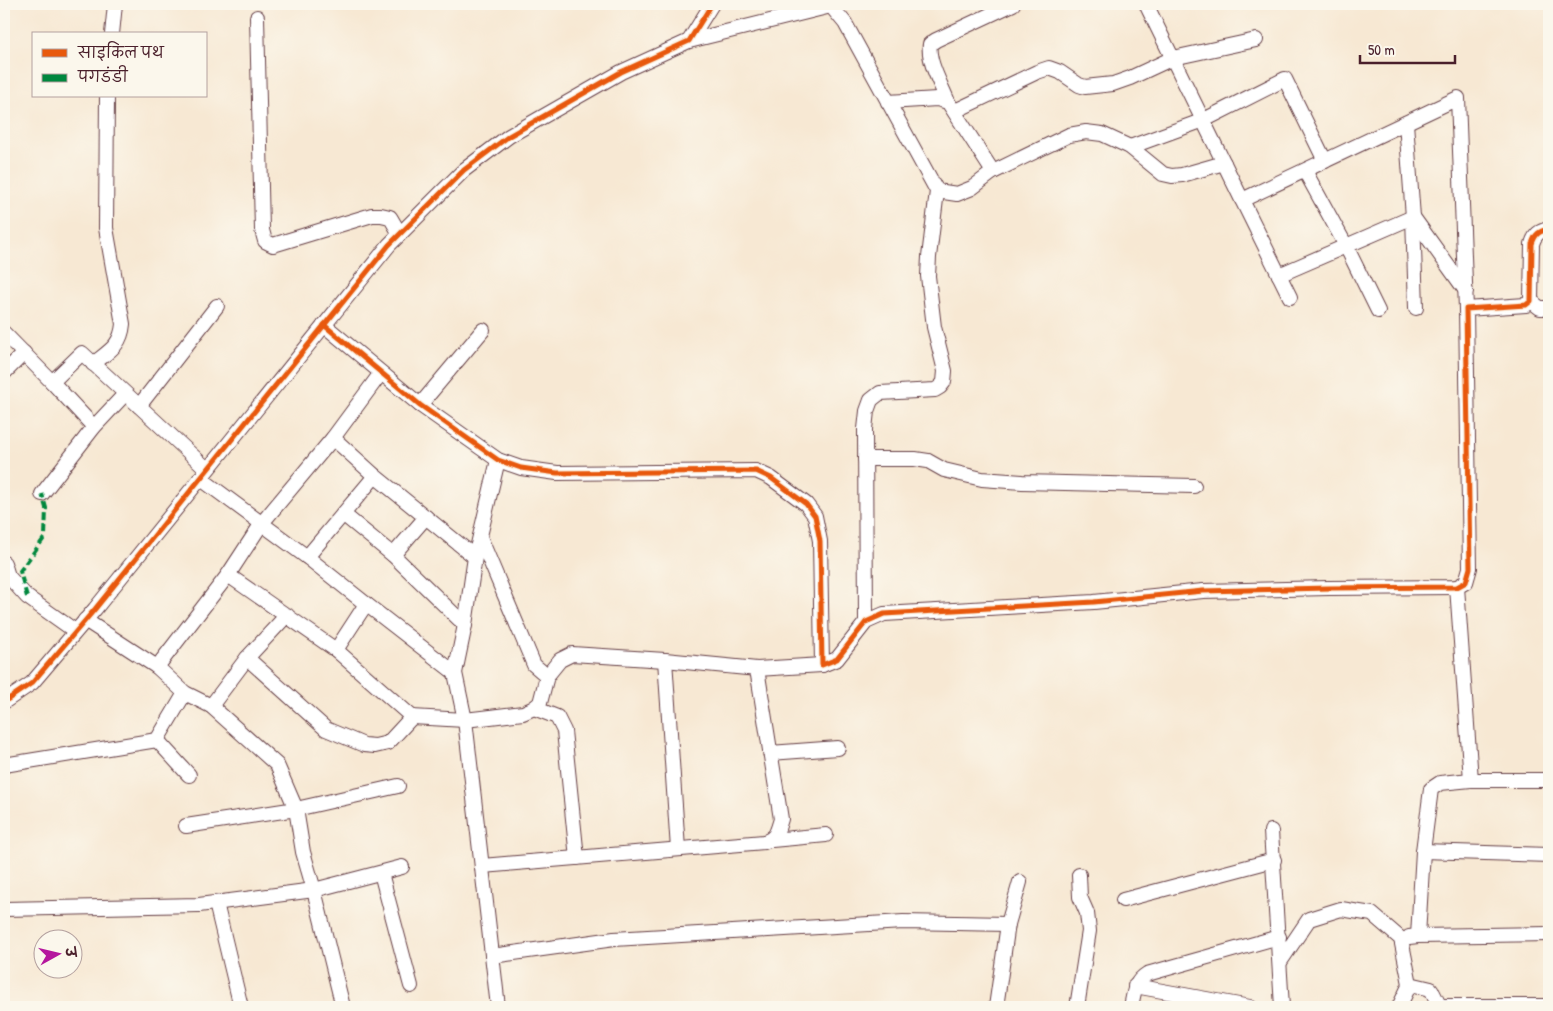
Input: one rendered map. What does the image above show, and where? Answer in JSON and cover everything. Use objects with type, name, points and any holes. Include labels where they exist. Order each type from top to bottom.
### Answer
[{"type":"street","points":[[112,32],[115,4]]},
{"type":"street","points":[[688,42],[712,4]]},
{"type":"street","points":[[993,172],[952,107],[931,61],[929,52],[930,44],[936,40],[1013,4]]},
{"type":"street","points":[[1146,4],[1290,297]]},
{"type":"street","points":[[4,702],[32,683],[389,245],[464,170],[509,136],[621,72],[688,42],[831,5],[845,23],[937,191],[928,276],[934,326],[944,371],[944,382],[935,390],[880,393],[871,400],[867,411],[865,459],[866,622]]},
{"type":"street","points":[[257,17],[262,230],[265,241],[272,245],[372,215],[381,214],[390,217],[400,234]]},
{"type":"street","points":[[952,107],[1049,68],[1060,72],[1079,85],[1093,87],[1113,84],[1130,78],[1173,58],[1256,40]]},
{"type":"street","points":[[1130,147],[1204,120],[1285,79],[1325,161]]},
{"type":"street","points":[[93,364],[117,344],[122,335],[123,324],[106,228],[107,98]]},
{"type":"street","points":[[888,102],[937,98],[952,107]]},
{"type":"street","points":[[228,574],[336,650],[412,717],[465,720],[523,713],[534,708],[540,703],[547,676],[560,660],[572,654],[664,660],[757,670],[822,665],[837,659],[866,622],[884,614],[1094,602],[1203,591],[1457,587],[1466,582],[1470,568],[1467,291],[1458,98],[1242,200]]},
{"type":"street","points":[[1406,123],[1413,217],[1416,308]]},
{"type":"street","points":[[937,191],[957,194],[972,188],[993,172],[1069,135],[1086,132],[1102,134],[1130,147],[1163,174],[1172,176],[1182,175],[1224,163]]},
{"type":"street","points":[[1305,171],[1346,246],[1378,312]]},
{"type":"street","points":[[1279,275],[1413,217]]},
{"type":"street","points":[[1413,217],[1467,291]]},
{"type":"street","points":[[1531,301],[1532,244],[1534,236],[1541,231],[1549,229]]},
{"type":"street","points":[[1466,308],[1526,305],[1531,301]]},
{"type":"street","points":[[1531,301],[1540,308],[1549,308]]},
{"type":"street","points":[[139,406],[218,306]]},
{"type":"street","points":[[324,325],[420,405],[498,460],[521,468],[557,473],[756,471],[772,478],[806,504],[815,516],[820,541],[822,665]]},
{"type":"street","points":[[420,405],[483,330]]},
{"type":"street","points":[[4,333],[94,427]]},
{"type":"street","points":[[4,373],[24,353]]},
{"type":"street","points":[[52,382],[82,353],[139,406],[204,474],[262,524],[455,673]]},
{"type":"street","points":[[157,667],[228,574],[262,524],[333,438],[381,372]]},
{"type":"street","points":[[42,494],[94,427],[126,394]]},
{"type":"street","points":[[333,438],[375,476],[475,557]]},
{"type":"street","points":[[865,459],[915,459],[928,461],[944,470],[982,479],[1022,482],[1194,486]]},
{"type":"street","points":[[498,460],[475,557],[465,625],[455,673],[465,720],[498,1007]]},
{"type":"street","points":[[307,557],[375,476]]},
{"type":"street","points":[[343,514],[393,555],[465,625]]},
{"type":"street","points":[[393,555],[426,517]]},
{"type":"street","points":[[480,538],[534,665],[547,676]]},
{"type":"street","points":[[4,563],[8,576],[27,597],[75,631]]},
{"type":"street","points":[[1457,587],[1471,780]]},
{"type":"street","points":[[336,650],[366,604]]},
{"type":"street","points":[[211,706],[247,658],[287,615]]},
{"type":"street","points":[[85,620],[157,667],[185,693],[211,706],[277,765],[296,809],[303,852],[343,1007]]},
{"type":"street","points":[[247,658],[326,729],[364,745],[375,746],[388,743],[412,717]]},
{"type":"street","points":[[664,660],[678,849]]},
{"type":"street","points":[[757,670],[780,820],[772,840]]},
{"type":"street","points":[[4,765],[157,740],[185,693]]},
{"type":"street","points":[[534,708],[557,717],[564,731],[576,858]]},
{"type":"street","points":[[157,740],[189,775]]},
{"type":"street","points":[[770,753],[838,748]]},
{"type":"street","points":[[1418,936],[1423,851],[1431,789],[1440,782],[1549,780]]},
{"type":"street","points":[[186,826],[296,809],[398,786]]},
{"type":"street","points":[[1271,831],[1280,962],[1285,1005]]},
{"type":"street","points":[[482,866],[764,842],[826,834]]},
{"type":"street","points":[[1423,851],[1549,855]]},
{"type":"street","points":[[1123,900],[1274,860]]},
{"type":"street","points":[[4,909],[199,905],[314,890],[402,867]]},
{"type":"street","points":[[381,873],[411,986]]},
{"type":"street","points":[[1078,1007],[1090,931],[1087,914],[1080,897],[1079,875]]},
{"type":"street","points":[[996,1007],[1008,924],[1020,882]]},
{"type":"street","points":[[216,902],[242,1007]]},
{"type":"street","points":[[1280,962],[1309,918],[1341,909],[1372,914],[1401,939],[1410,984],[1400,1007]]},
{"type":"street","points":[[492,956],[634,938],[903,922],[1008,924]]},
{"type":"street","points":[[1401,939],[1418,936],[1549,934]]},
{"type":"street","points":[[1131,1007],[1135,986],[1147,974],[1279,938]]},
{"type":"street","points":[[1410,984],[1431,989],[1440,1007],[1549,1006]]},
{"type":"street","points":[[1135,986],[1250,1007]]},
{"type":"marked path","points":[[27,597],[20,571],[45,537],[46,508],[42,494]]},
{"type":"cycle path","points":[[4,702],[32,683],[95,609],[389,245],[464,170],[509,136],[621,72],[689,41],[712,4]]},
{"type":"cycle path","points":[[324,325],[420,405],[498,460],[521,468],[557,473],[756,471],[771,478],[806,504],[815,516],[820,541],[822,665],[837,659],[866,622],[884,614],[1094,602],[1203,591],[1457,587],[1466,582],[1470,568],[1466,309],[1526,305],[1531,301],[1532,244],[1538,234],[1549,229]]}]
